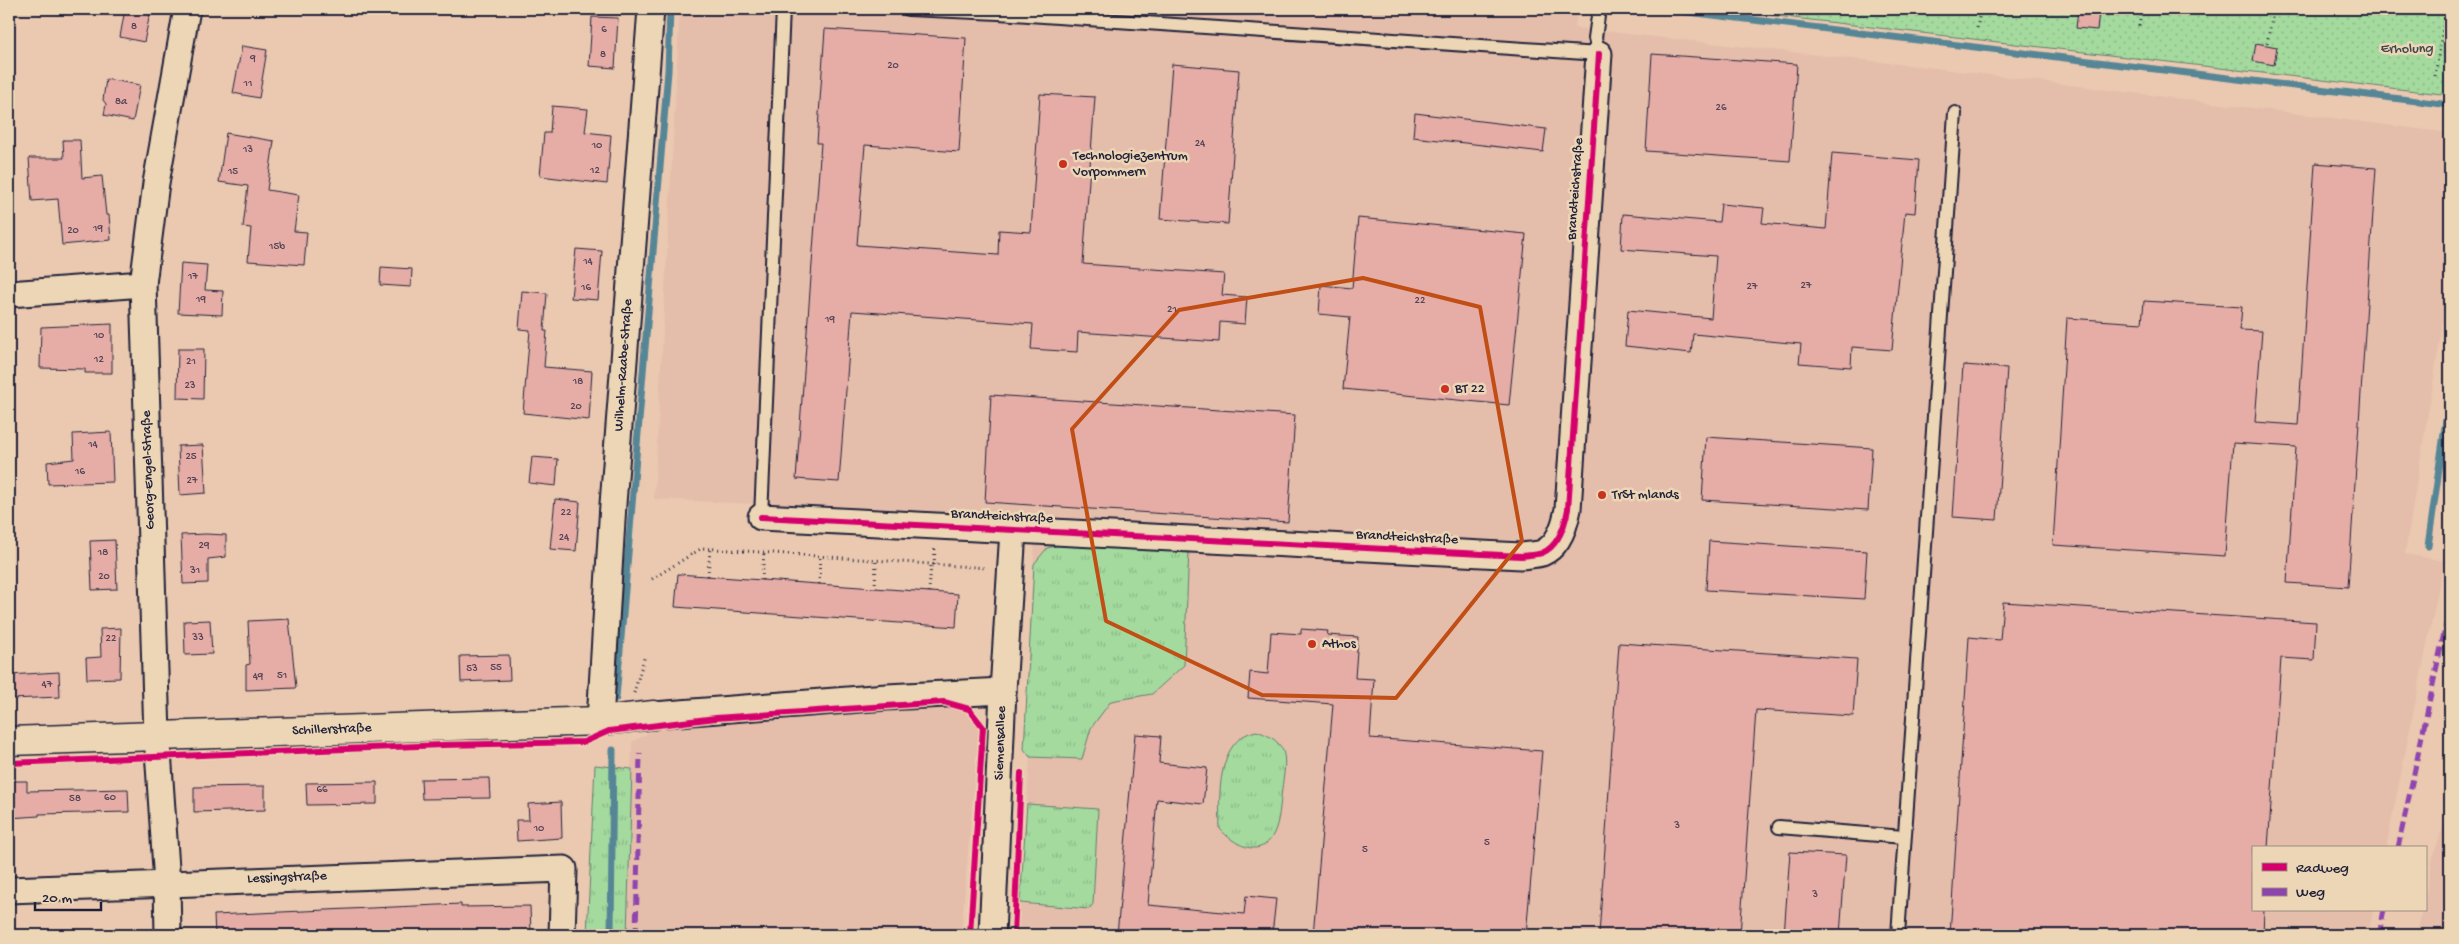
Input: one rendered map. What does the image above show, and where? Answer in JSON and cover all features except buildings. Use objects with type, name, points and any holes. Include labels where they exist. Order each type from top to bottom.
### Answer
[{"type":"street","name":"Georg-Engel-Straße","points":[[168,935],[167,882],[157,736],[143,284],[159,164],[187,9]]},
{"type":"street","name":"Wilhelm-Raabe-Straße","points":[[600,721],[613,504],[651,9]]},
{"type":"street","name":"Brandteichstraße","points":[[761,516],[1521,556],[1542,553],[1557,541],[1566,524],[1568,509],[1599,54]]},
{"type":"street","points":[[9,294],[143,284]]},
{"type":"street","name":"Brandteichstraße","points":[[1003,691],[1014,530]]},
{"type":"street","name":"Siemensallee","points":[[654,715],[887,697],[1003,691],[992,935]]},
{"type":"street","name":"Schillerstraße","points":[[9,741],[600,721],[654,715]]},
{"type":"street","name":"Lessingstraße","points":[[9,890],[167,882],[564,869],[562,935]]},
{"type":"lane","points":[[761,516],[783,9]]},
{"type":"lane","points":[[908,9],[1599,54],[1595,38],[1599,9]]},
{"type":"lane","points":[[1898,935],[1955,113]]},
{"type":"lane","points":[[1779,827],[1904,837]]},
{"type":"path","points":[[1978,28],[1980,9]]},
{"type":"path","points":[[2139,26],[2142,9]]},
{"type":"path","points":[[2267,44],[2274,9]]},
{"type":"path","points":[[2435,76],[2446,9]]},
{"type":"path","points":[[652,579],[702,548],[1011,570]]},
{"type":"path","points":[[708,576],[710,549]]},
{"type":"path","points":[[762,580],[764,553]]},
{"type":"path","points":[[819,584],[820,556]]},
{"type":"path","points":[[875,588],[876,560]]},
{"type":"path","points":[[929,592],[931,564]]},
{"type":"path","points":[[631,702],[645,655]]},
{"type":"highlighted area","points":[[1363,278],[1480,307],[1522,541],[1396,698],[1262,695],[1106,621],[1072,429],[1179,310]]},
{"type":"shaded area","points":[[680,9],[1577,9],[1575,28],[1943,69],[2450,133],[2450,279],[2405,554],[2444,561],[2386,846],[2252,846],[2252,912],[2373,912],[2368,935],[1018,935],[1030,757],[1024,749],[1036,518],[654,499]]},
{"type":"shaded area","points":[[944,706],[966,711],[979,727],[961,935],[627,935],[632,742],[655,730]]},
{"type":"shaded area","points":[[2450,805],[2450,935],[2417,935],[2422,912],[2426,912],[2426,892],[2433,857]]},
{"type":"green space","name":"Erholung","points":[[1717,9],[2450,9],[2450,95]]},
{"type":"green space","points":[[1069,543],[1189,550],[1184,665],[1152,694],[1111,701],[1091,728],[1082,759],[1030,757],[1024,749],[1034,564],[1047,548]]},
{"type":"green space","points":[[1256,731],[1268,735],[1278,743],[1283,751],[1285,765],[1275,830],[1268,843],[1254,848],[1239,844],[1225,835],[1220,829],[1220,786],[1227,757],[1233,745],[1243,736]]},
{"type":"green space","points":[[595,765],[632,769],[627,935],[587,935]]},
{"type":"green space","points":[[1027,804],[1098,809],[1093,904],[1089,909],[1020,903]]},
{"type":"waterway","points":[[616,698],[668,71],[670,9]]},
{"type":"waterway","points":[[1664,9],[2450,105]]},
{"type":"waterway","points":[[2428,546],[2450,392]]},
{"type":"waterway","points":[[611,935],[613,750]]},
{"type":"marked path","points":[[2398,846],[2450,605]]},
{"type":"marked path","points":[[636,935],[640,753]]},
{"type":"marked path","points":[[2379,935],[2384,912]]},
{"type":"cycle path","points":[[761,517],[1521,556],[1540,554],[1548,550],[1560,534],[1568,509],[1599,54]]},
{"type":"cycle path","points":[[9,763],[443,745],[584,742],[609,731],[716,718],[944,702],[969,709],[983,727],[970,935]]},
{"type":"cycle path","points":[[1014,935],[1021,773]]},
{"type":"place","name":"Technologiezentrum Vorpommern","points":[[1063,164]]},
{"type":"place","name":"BT 22","points":[[1445,389]]},
{"type":"place","name":"TrSt mlands","points":[[1602,495]]},
{"type":"place","name":"Athos","points":[[1312,644]]}]
